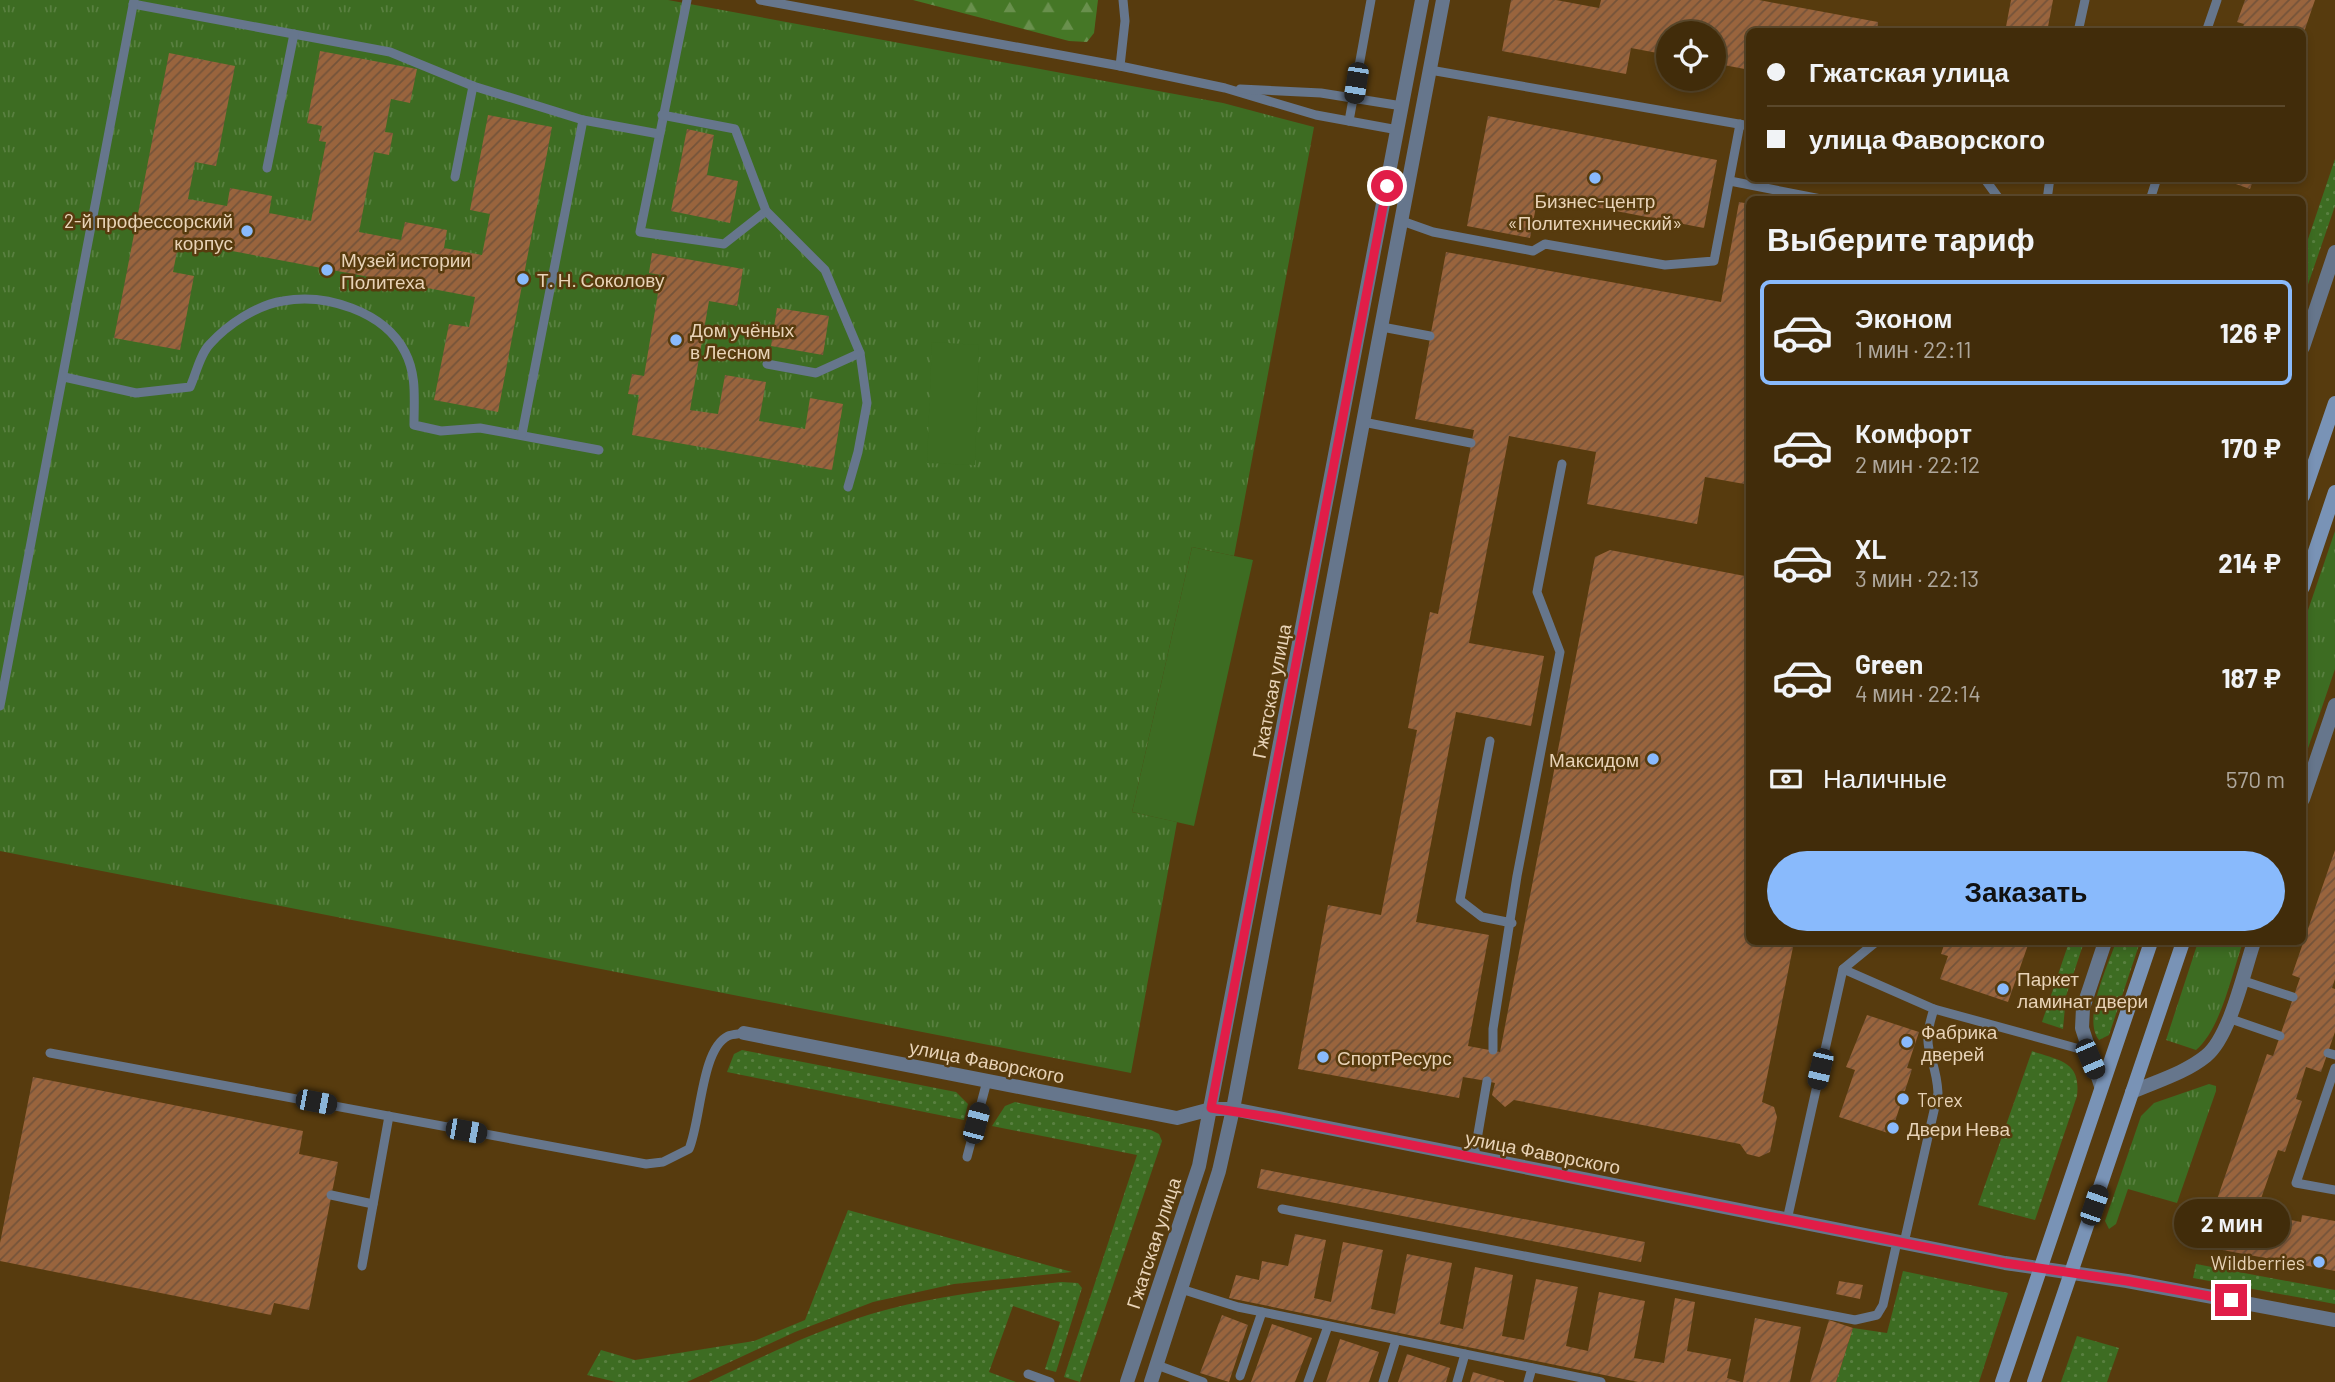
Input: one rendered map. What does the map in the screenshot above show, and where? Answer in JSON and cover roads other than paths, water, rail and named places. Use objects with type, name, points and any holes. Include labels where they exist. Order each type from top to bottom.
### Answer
[{"type":"main road","points":[[2306,487],[2335,403]]},
{"type":"main road","points":[[2306,578],[2335,492]]},
{"type":"main road","points":[[2002,1382],[2150,945]]},
{"type":"main road","points":[[2034,1382],[2182,945]]},
{"type":"street","name":"Гжатская улица","points":[[1127,1382],[1199,1166],[1422,0]]},
{"type":"street","points":[[1151,1382],[1220,1171],[1443,0]]},
{"type":"street","points":[[2308,315],[2335,252]]},
{"type":"street","points":[[2306,790],[2335,705]]},
{"type":"street","points":[[2101,1086],[2087,1051],[2082,1028],[2083,1008],[2104,945]]},
{"type":"street","points":[[2132,1092],[2192,1066],[2209,1055],[2220,1040],[2253,945]]},
{"type":"street","name":"улица Фаворского","points":[[744,1033],[1177,1118],[1211,1108],[1233,1109],[1901,1243],[2335,1320]]},
{"type":"lane","points":[[687,0],[640,232],[723,244],[766,211]]},
{"type":"lane","points":[[760,0],[799,4],[1120,66],[1224,88],[1316,115],[1398,130]]},
{"type":"lane","points":[[1120,66],[1125,20],[1123,0]]},
{"type":"lane","points":[[1349,121],[1371,0]]},
{"type":"lane","points":[[2079,28],[2085,0]]},
{"type":"lane","points":[[2207,28],[2217,0]]},
{"type":"lane","points":[[0,706],[133,2],[390,52],[473,86],[583,120],[659,134]]},
{"type":"lane","points":[[267,168],[295,34]]},
{"type":"lane","points":[[1430,70],[1746,125]]},
{"type":"lane","points":[[455,177],[473,86]]},
{"type":"lane","points":[[1224,88],[1354,97],[1402,106]]},
{"type":"lane","points":[[662,115],[735,129],[766,211],[825,270],[860,353],[867,403],[848,487]]},
{"type":"lane","points":[[522,434],[583,120]]},
{"type":"lane","points":[[1402,221],[1433,232],[1533,251],[1545,243],[1665,265],[1714,261],[1740,124]]},
{"type":"lane","points":[[1730,181],[1806,196]]},
{"type":"lane","points":[[64,377],[136,393],[190,387],[208,345],[239,319],[282,301],[323,300],[355,309],[384,327],[404,350],[415,379],[414,425],[441,432],[480,428],[599,450]]},
{"type":"lane","points":[[1382,327],[1430,336]]},
{"type":"lane","points":[[767,364],[816,373],[860,353]]},
{"type":"lane","points":[[1363,422],[1471,443]]},
{"type":"lane","points":[[1493,1050],[1493,1029],[1512,923],[1517,877],[1560,652],[1537,592],[1562,464]]},
{"type":"lane","points":[[1490,741],[1460,900],[1482,917],[1512,923]]},
{"type":"lane","points":[[1787,1220],[1843,969],[1872,945]]},
{"type":"lane","points":[[1843,969],[1934,1009],[2087,1051]]},
{"type":"lane","points":[[2241,980],[2293,997]]},
{"type":"lane","points":[[1282,1209],[1855,1320],[1877,1315],[1884,1305],[1938,1093],[1937,1076],[1926,1049],[1927,1031],[1934,1009]]},
{"type":"lane","points":[[2228,1018],[2280,1036]]},
{"type":"lane","points":[[50,1053],[646,1164],[663,1162],[689,1149],[695,1135],[712,1053],[727,1036],[744,1033]]},
{"type":"lane","points":[[2335,1068],[2295,1183],[2335,1190]]},
{"type":"lane","points":[[967,1157],[987,1081]]},
{"type":"lane","points":[[1474,1157],[1487,1081]]},
{"type":"lane","points":[[362,1266],[389,1116]]},
{"type":"lane","points":[[331,1195],[373,1204]]},
{"type":"lane","points":[[1181,1289],[1226,1305],[1601,1382]]},
{"type":"lane","points":[[1240,1377],[1262,1312]]},
{"type":"lane","points":[[1308,1382],[1328,1326]]},
{"type":"lane","points":[[1383,1382],[1396,1340]]},
{"type":"lane","points":[[1457,1382],[1465,1354]]},
{"type":"lane","points":[[1157,1365],[1203,1382]]},
{"type":"lane","points":[[1528,1382],[1532,1368]]},
{"type":"lane","points":[[1028,1374],[1049,1382]]},
{"type":"place","name":"Бизнес-центр «Политехнический»","points":[[1595,178]]},
{"type":"place","name":"2-й профессорский корпус","points":[[247,231]]},
{"type":"place","name":"Музей истории Политеха","points":[[327,270]]},
{"type":"place","name":"Т. Н. Соколову","points":[[523,279]]},
{"type":"place","name":"Дом учёных в Лесном","points":[[676,340]]},
{"type":"place","name":"Максидом","points":[[1653,759]]},
{"type":"place","name":"Паркет ламинат двери","points":[[2003,989]]},
{"type":"place","name":"Фабрика дверей","points":[[1907,1042]]},
{"type":"place","name":"СпортРесурс","points":[[1323,1057]]},
{"type":"place","name":"Torex","points":[[1903,1099]]},
{"type":"place","name":"Двери Нева","points":[[1893,1128]]},
{"type":"place","name":"Wildberries","points":[[2319,1262]]}]
